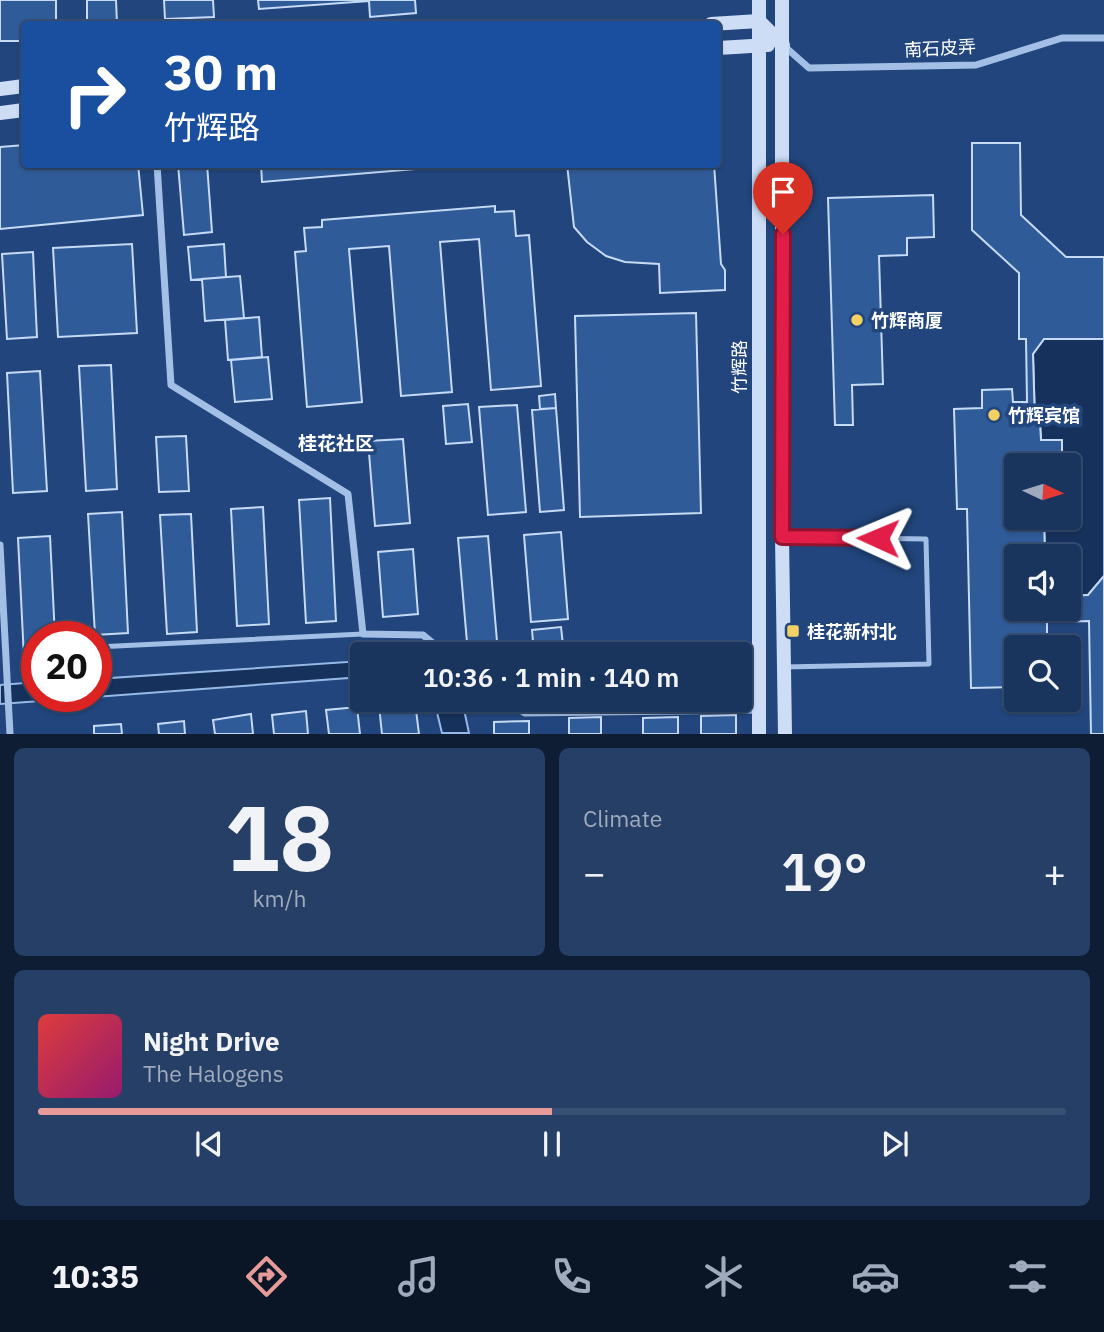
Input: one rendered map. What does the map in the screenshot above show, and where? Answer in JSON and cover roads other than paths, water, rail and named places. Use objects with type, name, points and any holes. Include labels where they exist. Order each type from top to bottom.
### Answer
[{"type":"main road","name":"竹辉路","points":[[759,0],[759,733]]},
{"type":"main road","points":[[782,0],[782,537],[785,733]]},
{"type":"main road","points":[[721,23],[759,21],[783,45]]},
{"type":"main road","points":[[721,48],[783,45]]},
{"type":"main road","points":[[0,89],[21,86]]},
{"type":"main road","points":[[0,113],[21,110]]},
{"type":"street","name":"南石皮弄","points":[[783,45],[809,68],[976,65],[1062,38],[1104,38]]},
{"type":"street","points":[[157,168],[171,385],[348,494],[363,634],[423,635],[431,642]]},
{"type":"street","points":[[0,545],[10,733]]},
{"type":"street","points":[[752,710],[759,710]]},
{"type":"street","points":[[523,712],[602,712]]},
{"type":"lane","points":[[782,537],[926,539],[929,664],[784,667]]},
{"type":"lane","points":[[112,646],[363,634]]},
{"type":"water","points":[[1044,339],[1104,339],[1104,576],[1088,595],[1081,595],[1081,544],[1045,544],[1044,530],[1082,530],[1082,453],[1062,453],[1061,440],[1041,440],[1040,422],[1035,422],[1033,354]]},
{"type":"water","points":[[350,662],[350,678],[112,696],[112,678]]},
{"type":"water","points":[[21,683],[21,702],[0,704],[0,685]]},
{"type":"water","points":[[437,712],[465,712],[469,733],[442,733]]},
{"type":"place","name":"竹辉商厦","points":[[857,320]]},
{"type":"place","name":"竹辉宾馆","points":[[994,415]]},
{"type":"place","name":"桂花新村北","points":[[793,631]]},
{"type":"district","name":"桂花社区","points":[[336,443]]}]
